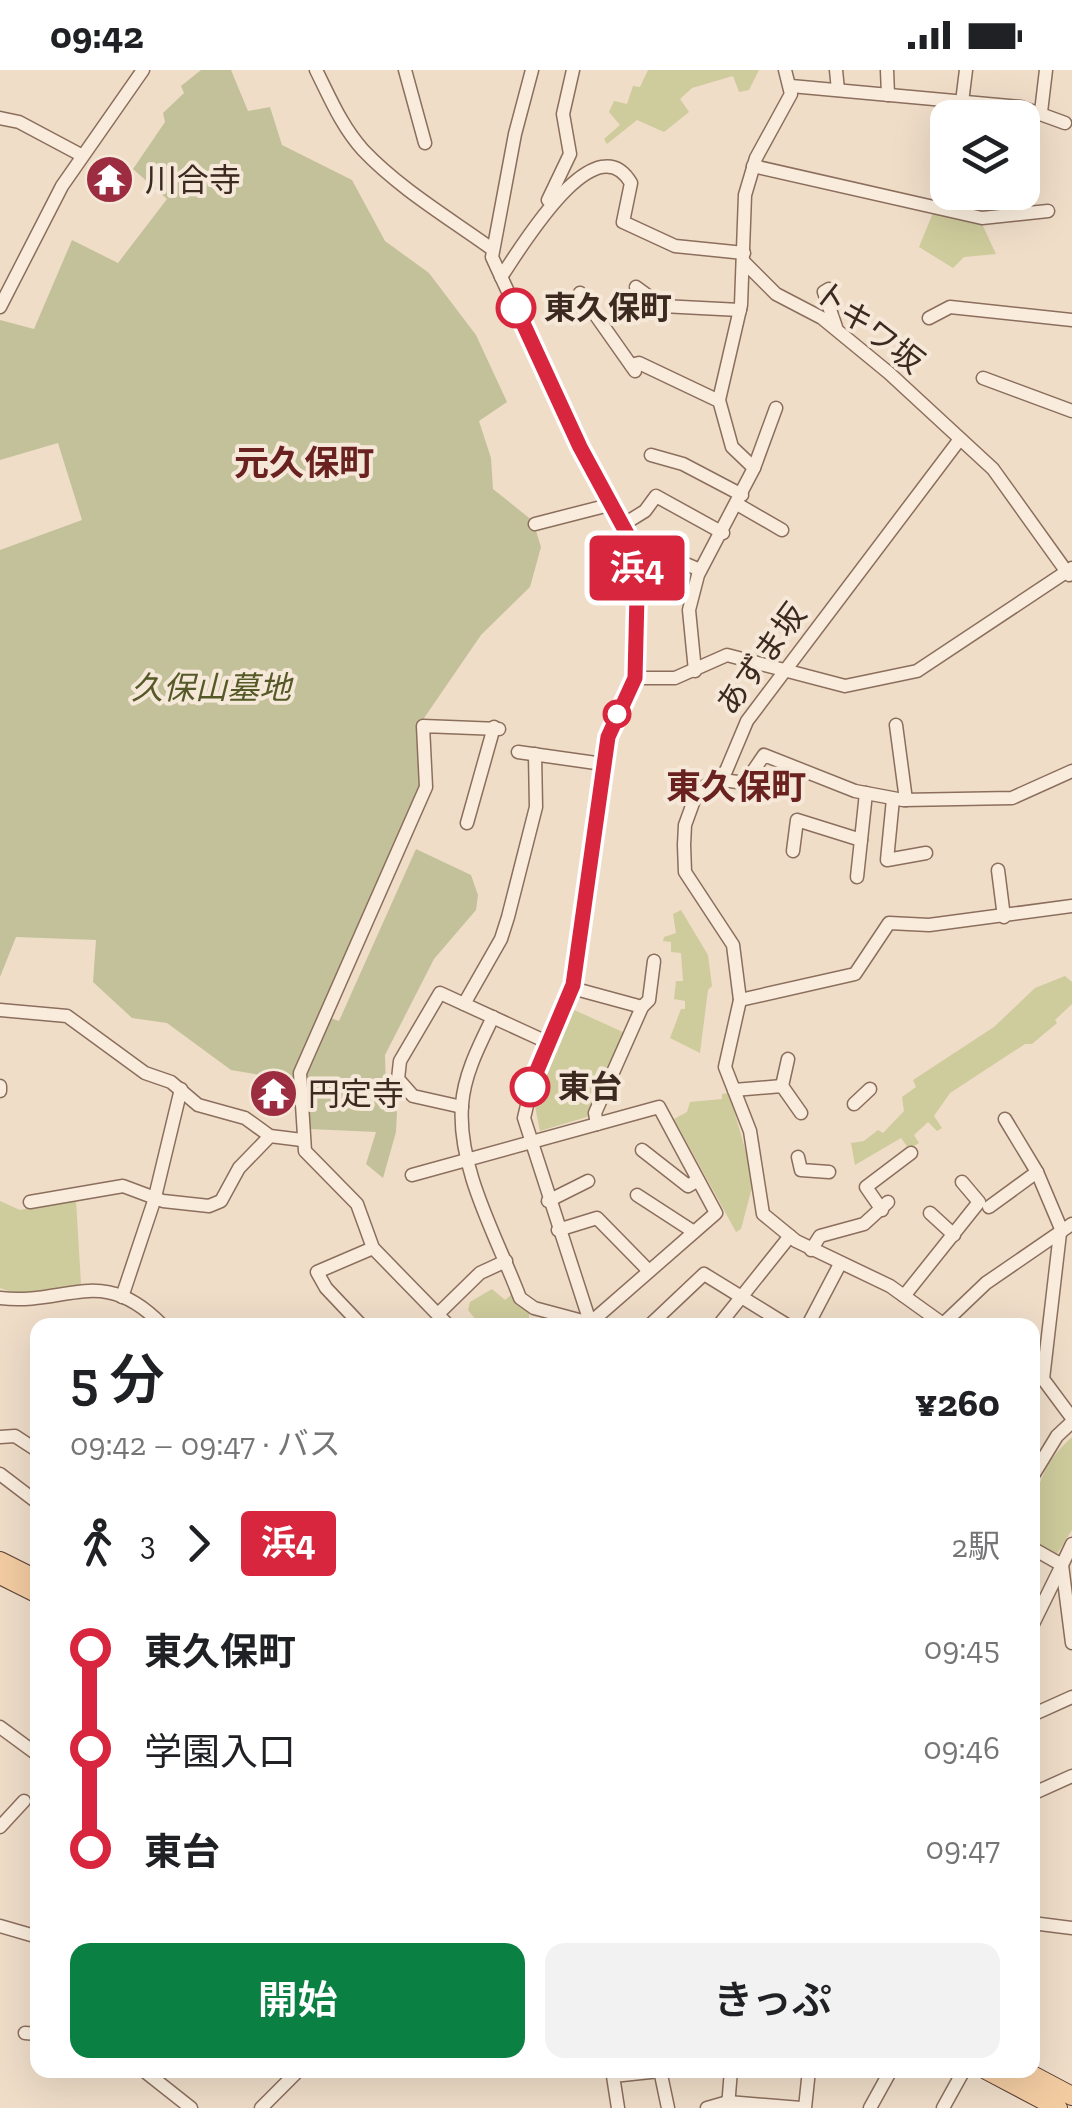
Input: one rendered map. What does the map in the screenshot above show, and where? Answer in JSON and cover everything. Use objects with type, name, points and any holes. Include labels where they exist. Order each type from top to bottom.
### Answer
[{"type":"main road","points":[[0,1561],[30,1576]]},
{"type":"main road","points":[[0,1575],[30,1590]]},
{"type":"main road","points":[[1005,2078],[1056,2100]]},
{"type":"main road","points":[[1032,2078],[1056,2100]]},
{"type":"street","points":[[0,307],[47,211],[143,70]]},
{"type":"street","points":[[316,70],[336,111],[362,150],[405,187],[492,249]]},
{"type":"street","points":[[405,70],[425,142]]},
{"type":"street","points":[[532,70],[492,249],[501,277],[580,447],[638,556],[635,678],[608,737],[572,988],[527,1096],[524,1118],[528,1143],[588,1318]]},
{"type":"street","points":[[546,210],[570,154],[562,114],[573,70]]},
{"type":"street","points":[[754,468],[732,447],[719,401],[740,310],[745,195],[754,166],[786,108],[791,86],[785,70]]},
{"type":"street","points":[[836,70],[838,90]]},
{"type":"street","points":[[887,70],[888,95]]},
{"type":"street","points":[[962,100],[966,70]]},
{"type":"street","points":[[1046,70],[1041,112],[1065,123]]},
{"type":"street","points":[[791,86],[950,100]]},
{"type":"street","points":[[0,118],[20,122],[81,156]]},
{"type":"street","points":[[501,277],[557,194],[610,166],[620,169],[631,182],[623,222],[675,246],[744,257]]},
{"type":"street","points":[[754,166],[930,204]]},
{"type":"street","points":[[955,210],[982,218],[1048,211]]},
{"type":"street","name":"トキワ坂","points":[[744,257],[776,294],[836,330],[994,469],[1070,572]]},
{"type":"street","points":[[636,287],[662,306],[740,310]]},
{"type":"street","points":[[829,290],[824,292],[836,330]]},
{"type":"street","points":[[580,293],[633,368],[639,363],[719,401]]},
{"type":"street","points":[[929,318],[950,307],[1072,320]]},
{"type":"street","points":[[982,378],[1072,411]]},
{"type":"street","points":[[695,670],[689,610],[700,570],[739,500],[776,408]]},
{"type":"street","name":"あずま坂","points":[[790,1236],[763,1214],[750,1131],[725,1067],[740,1000],[733,945],[685,872],[685,825],[697,792],[726,771],[736,740],[786,669],[960,439]]},
{"type":"street","points":[[651,455],[684,464],[782,530]]},
{"type":"street","points":[[624,524],[645,511],[656,496],[723,532]]},
{"type":"street","points":[[535,524],[613,504]]},
{"type":"street","points":[[638,556],[665,556],[700,570]]},
{"type":"street","points":[[635,678],[675,678],[727,655],[854,686],[917,671],[1070,572]]},
{"type":"street","points":[[896,725],[900,799],[887,860],[926,853]]},
{"type":"street","points":[[442,1318],[372,1248],[357,1204],[304,1151],[300,1073],[426,787],[423,726],[496,728],[467,823]]},
{"type":"street","points":[[518,752],[603,764]]},
{"type":"street","points":[[464,1004],[501,939],[508,917],[534,817],[536,754]]},
{"type":"street","points":[[715,779],[745,783],[764,755],[860,792],[900,799],[1012,798],[1072,771]]},
{"type":"street","points":[[857,878],[860,792]]},
{"type":"street","points":[[793,851],[796,820],[861,840]]},
{"type":"street","points":[[998,870],[1004,917]]},
{"type":"street","points":[[740,1000],[855,974],[889,922],[929,926],[1072,906]]},
{"type":"street","points":[[597,1124],[595,1114],[642,1007],[649,1000],[654,962]]},
{"type":"street","points":[[572,988],[642,1007]]},
{"type":"street","points":[[462,1107],[413,1096],[398,1079],[400,1061],[440,993],[548,1043]]},
{"type":"street","points":[[0,1010],[67,1016],[145,1073],[180,1089],[198,1105],[245,1118],[270,1136],[302,1140]]},
{"type":"street","points":[[493,1017],[476,1054],[462,1107],[467,1160],[520,1298],[526,1304],[571,1318]]},
{"type":"street","points":[[788,1058],[782,1086],[801,1112]]},
{"type":"street","points":[[734,1090],[782,1086]]},
{"type":"street","points":[[122,1296],[155,1196],[180,1089]]},
{"type":"street","points":[[854,1104],[870,1089]]},
{"type":"street","points":[[412,1175],[659,1107],[716,1213],[597,1318]]},
{"type":"street","points":[[1005,1120],[1037,1172],[1064,1230],[1040,1365]]},
{"type":"street","points":[[30,1202],[122,1186],[163,1201],[215,1205],[239,1168],[270,1136]]},
{"type":"street","points":[[642,1150],[688,1186],[698,1180]]},
{"type":"street","points":[[811,1250],[820,1236],[852,1230],[885,1206],[866,1186],[911,1153]]},
{"type":"street","points":[[798,1157],[801,1170],[829,1172]]},
{"type":"street","points":[[989,1207],[1037,1172]]},
{"type":"street","points":[[548,1201],[588,1181]]},
{"type":"street","points":[[904,1296],[980,1202],[962,1182]]},
{"type":"street","points":[[637,1196],[694,1232]]},
{"type":"street","points":[[930,1213],[954,1234]]},
{"type":"street","points":[[558,1230],[597,1218],[649,1272]]},
{"type":"street","points":[[953,1318],[986,1283],[1064,1230]]},
{"type":"street","points":[[724,1318],[790,1236],[938,1318]]},
{"type":"street","points":[[355,1318],[316,1272],[372,1248]]},
{"type":"street","points":[[438,1314],[480,1273],[506,1261]]},
{"type":"street","points":[[812,1318],[840,1264]]},
{"type":"street","points":[[657,1318],[704,1274],[774,1318]]},
{"type":"street","points":[[0,1298],[28,1301],[71,1289],[122,1296],[144,1306],[155,1318]]},
{"type":"street","points":[[1040,1379],[1072,1420],[1040,1463]]},
{"type":"street","points":[[0,1436],[16,1436],[30,1446]]},
{"type":"street","points":[[0,1474],[30,1497]]},
{"type":"street","points":[[1040,1609],[1072,1544]]},
{"type":"street","points":[[1040,1552],[1062,1564]]},
{"type":"street","points":[[1062,1564],[1072,1643]]},
{"type":"street","points":[[1040,1711],[1072,1697]]},
{"type":"street","points":[[0,1728],[30,1749]]},
{"type":"street","points":[[1040,1790],[1072,1776]]},
{"type":"street","points":[[0,1827],[24,1802]]},
{"type":"street","points":[[1040,1924],[1072,1928]]},
{"type":"street","points":[[0,1926],[30,1935]]},
{"type":"street","points":[[153,2078],[191,2108]]},
{"type":"street","points":[[261,2108],[290,2078]]},
{"type":"street","points":[[613,2078],[618,2108]]},
{"type":"street","points":[[662,2078],[668,2108]]},
{"type":"street","points":[[728,2105],[731,2078]]},
{"type":"street","points":[[706,2108],[803,2108],[807,2078]]},
{"type":"street","points":[[870,2108],[886,2078]]},
{"type":"street","points":[[943,2108],[960,2078]]},
{"type":"shaded area","points":[[648,70],[759,70],[749,90],[739,92],[733,76],[692,88],[680,99],[689,112],[664,132],[637,120],[607,144],[604,139],[620,125],[609,112],[614,101],[627,104],[633,86],[640,87]]},
{"type":"shaded area","points":[[934,210],[941,210],[982,224],[996,254],[964,257],[953,268],[919,247]]},
{"type":"shaded area","points":[[681,910],[708,955],[712,986],[708,990],[700,1053],[670,1038],[681,1009],[685,1009],[685,1001],[674,999],[676,981],[683,981],[681,953],[671,952],[671,942],[663,941],[676,933],[673,914]]},
{"type":"shaded area","points":[[1065,976],[1072,982],[1072,1004],[1055,1020],[1057,1023],[1032,1044],[1025,1044],[950,1093],[934,1116],[942,1128],[937,1131],[928,1122],[914,1135],[919,1143],[909,1149],[901,1138],[855,1165],[851,1143],[864,1141],[878,1130],[883,1133],[904,1111],[902,1097],[916,1087],[913,1080],[994,1027],[1035,988]]},
{"type":"shaded area","points":[[572,1009],[625,1033],[590,1116],[540,1131],[535,1106]]},
{"type":"shaded area","points":[[729,1093],[754,1180],[741,1229],[736,1232],[674,1119],[687,1112],[690,1102],[722,1099],[722,1094]]},
{"type":"shaded area","points":[[76,1200],[81,1284],[25,1297],[0,1288],[0,1201],[20,1210]]},
{"type":"shaded area","points":[[492,1289],[505,1300],[511,1295],[529,1311],[529,1318],[474,1318],[468,1310],[470,1302]]},
{"type":"shaded area","points":[[1072,1437],[1072,1530],[1057,1554],[1040,1545],[1040,1482]]},
{"type":"green space","name":"久保山墓地","points":[[201,70],[231,70],[248,111],[270,107],[282,145],[352,180],[385,241],[429,273],[476,335],[507,402],[479,421],[491,458],[493,489],[533,521],[541,547],[530,587],[481,635],[420,724],[416,737],[425,776],[322,1015],[339,1021],[416,849],[471,875],[478,895],[476,910],[434,959],[385,1055],[386,1089],[397,1112],[396,1132],[383,1178],[366,1164],[376,1132],[309,1129],[303,1094],[282,1092],[272,1077],[231,1070],[167,1023],[132,1018],[93,982],[96,940],[16,937],[0,977],[0,550],[82,520],[58,443],[0,460],[0,320],[34,329],[72,240],[118,263],[167,199],[133,169],[165,122],[163,113],[184,93],[181,86]]},
{"type":"bus line","name":"浜4","points":[[516,308],[580,447],[636,544],[638,554],[635,678],[608,737],[573,985],[530,1087]]},
{"type":"place","name":"川合寺","points":[[110,180]]},
{"type":"place","name":"東久保町","points":[[516,308]]},
{"type":"place","name":"東台","points":[[530,1087]]},
{"type":"place","name":"円定寺","points":[[273,1094]]},
{"type":"district","name":"元久保町","points":[[304,463]]},
{"type":"district","name":"東久保町","points":[[736,787]]}]
